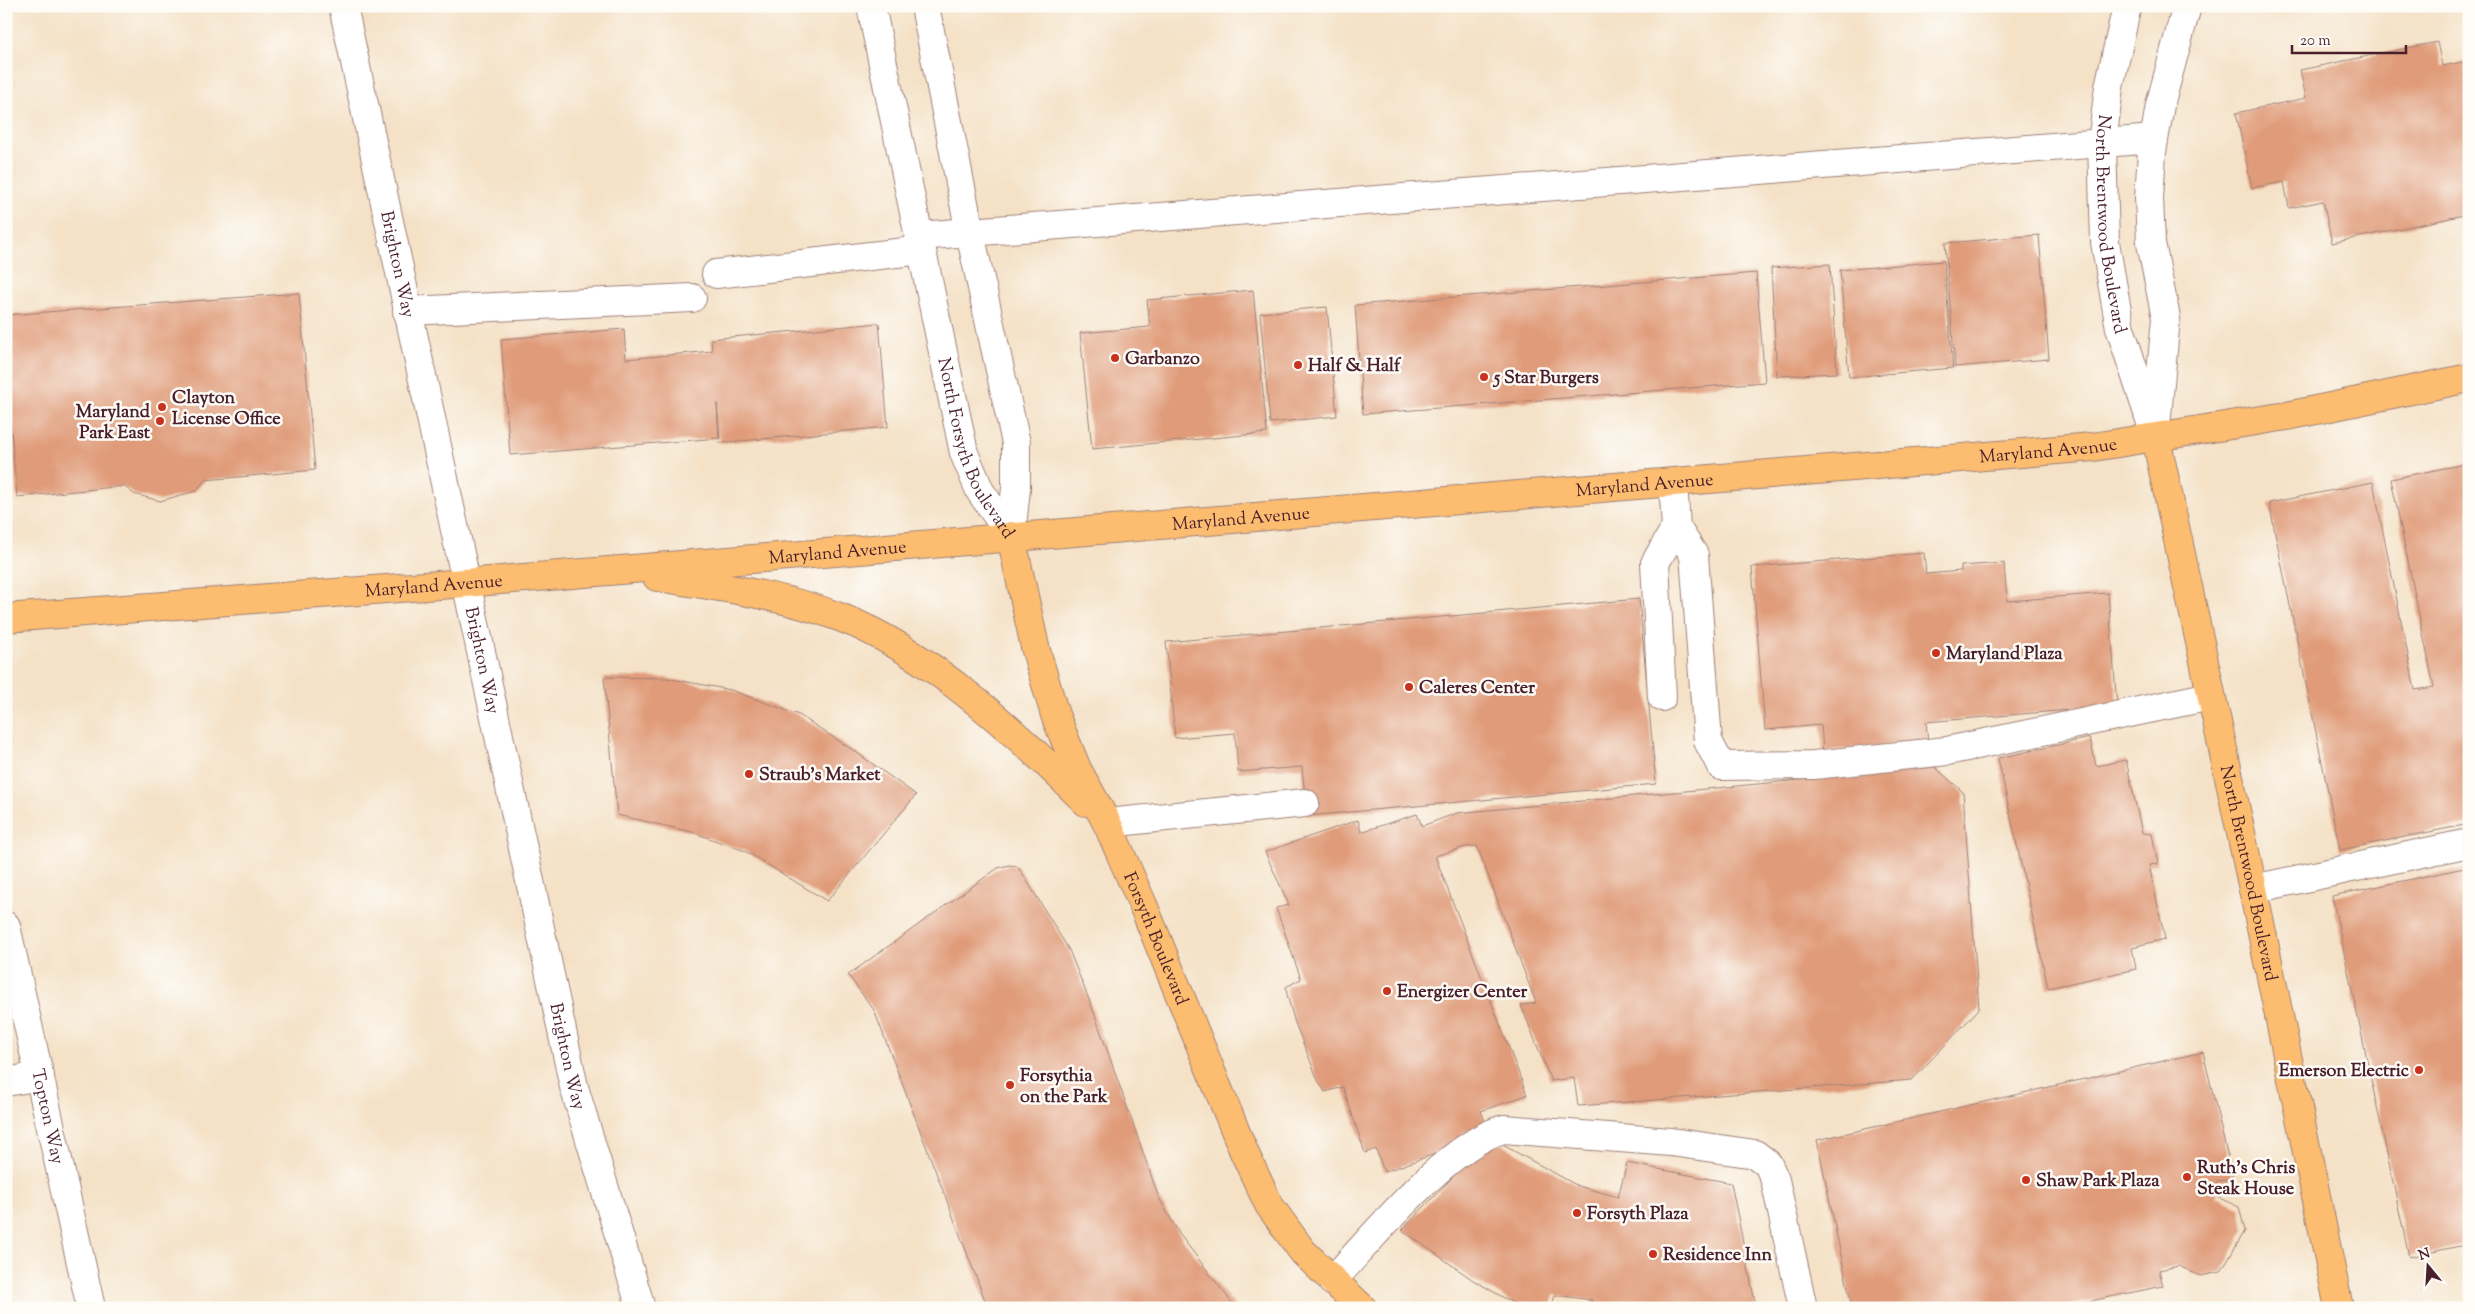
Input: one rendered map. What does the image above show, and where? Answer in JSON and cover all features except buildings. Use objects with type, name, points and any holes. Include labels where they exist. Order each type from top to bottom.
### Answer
[{"type":"main road","name":"Maryland Avenue","points":[[6,618],[466,584],[1011,536],[2083,447],[2156,438],[2287,416],[2469,378]]},
{"type":"main road","name":"North Brentwood Boulevard","points":[[2156,438],[2253,889],[2340,1308]]},
{"type":"main road","name":"Forsyth Boulevard","points":[[1011,536],[1035,647],[1055,715],[1078,769],[1106,823],[1169,966],[1244,1152],[1269,1205],[1303,1252],[1362,1308]]},
{"type":"main road","points":[[621,570],[793,601],[844,618],[898,646],[949,680],[1014,735],[1050,767],[1106,823]]},
{"type":"street","name":"Brighton Way","points":[[343,6],[574,1087],[641,1308]]},
{"type":"street","name":"North Forsyth Boulevard","points":[[871,6],[964,453],[980,491],[1011,536]]},
{"type":"street","name":"North Forsyth Boulevard","points":[[925,6],[970,233],[1016,442],[1016,488],[1011,536]]},
{"type":"street","name":"North Brentwood Boulevard","points":[[2127,6],[2109,87],[2102,143],[2105,242],[2118,318],[2156,438]]},
{"type":"street","name":"North Brentwood Boulevard","points":[[2156,438],[2166,318],[2151,243],[2149,198],[2154,139],[2160,105],[2187,6]]},
{"type":"street","points":[[716,274],[920,243],[970,233],[2154,139]]},
{"type":"street","points":[[407,311],[692,298]]},
{"type":"street","points":[[1673,482],[1676,527],[1694,555],[1708,741],[1721,766],[1814,765],[1947,751],[2211,696]]},
{"type":"street","points":[[1662,697],[1655,563],[1676,527]]},
{"type":"street","points":[[1106,823],[1305,803]]},
{"type":"street","points":[[2253,889],[2469,843]]},
{"type":"street","name":"Topton Way","points":[[6,926],[91,1308]]},
{"type":"street","points":[[6,1082],[40,1076]]},
{"type":"street","points":[[1332,1281],[1398,1210],[1456,1154],[1480,1138],[1504,1129],[1671,1142],[1755,1154],[1768,1164],[1775,1180],[1803,1308]]},
{"type":"place","name":"Garbanzo","points":[[1115,358]]},
{"type":"place","name":"Half & Half","points":[[1298,365]]},
{"type":"place","name":"5 Star Burgers","points":[[1484,377]]},
{"type":"place","name":"Clayton License Office","points":[[162,407]]},
{"type":"place","name":"Maryland Park East","points":[[160,421]]},
{"type":"place","name":"Maryland Plaza","points":[[1936,653]]},
{"type":"place","name":"Caleres Center","points":[[1409,687]]},
{"type":"place","name":"Straub's Market","points":[[749,774]]},
{"type":"place","name":"Energizer Center","points":[[1387,991]]},
{"type":"place","name":"Emerson Electric","points":[[2419,1070]]},
{"type":"place","name":"Forsythia on the Park","points":[[1010,1085]]},
{"type":"place","name":"Ruth's Chris Steak House","points":[[2187,1177]]},
{"type":"place","name":"Shaw Park Plaza","points":[[2026,1180]]},
{"type":"place","name":"Forsyth Plaza","points":[[1577,1213]]},
{"type":"place","name":"Residence Inn","points":[[1653,1254]]}]
